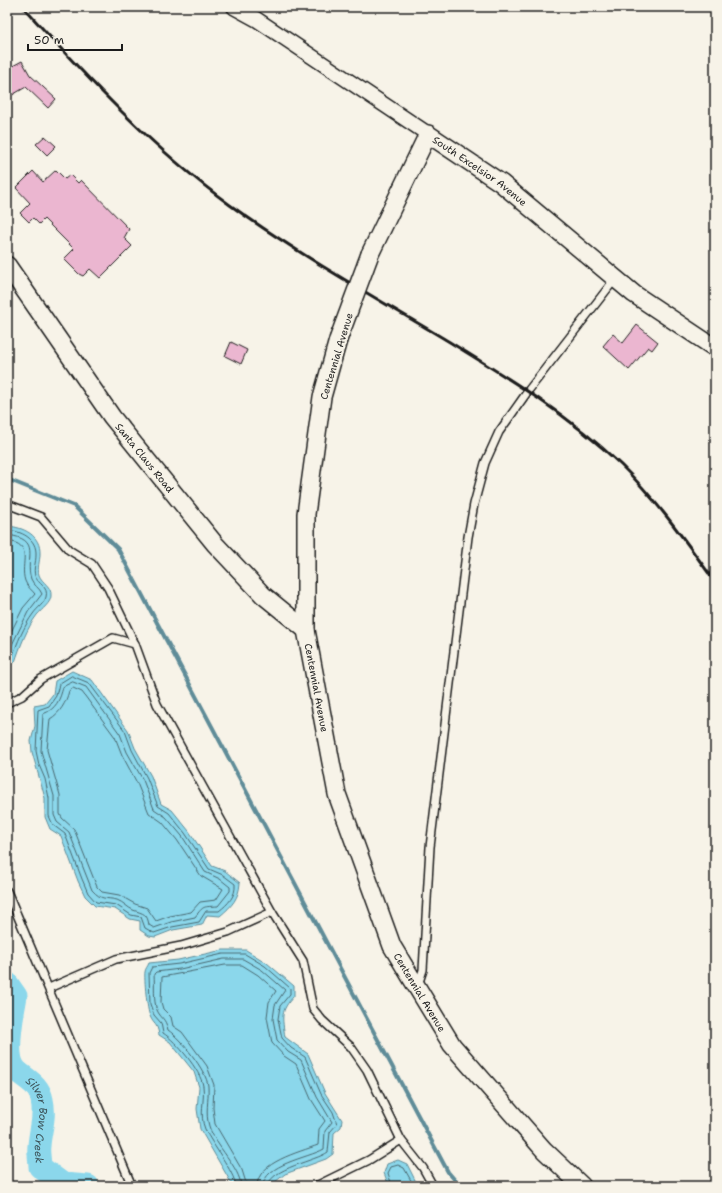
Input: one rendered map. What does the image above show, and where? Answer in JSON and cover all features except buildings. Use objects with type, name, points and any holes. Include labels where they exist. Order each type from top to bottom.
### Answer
[{"type":"street","name":"South Excelsior Avenue","points":[[234,7],[256,19],[501,183],[634,294],[715,348]]},
{"type":"street","name":"Centennial Avenue","points":[[428,134],[370,254],[338,340],[322,397],[306,514],[306,630],[337,794],[392,946],[452,1045],[544,1150],[577,1184]]},
{"type":"street","name":"Santa Claus Road","points":[[7,265],[112,418],[205,533],[263,595],[306,630]]},
{"type":"lane","points":[[417,987],[423,970],[430,847],[468,537],[474,504],[485,463],[499,432],[615,278]]},
{"type":"lane","points":[[7,504],[40,517],[69,550],[92,564],[108,588],[135,644],[157,704],[272,912],[303,961],[313,1009],[322,1020],[351,1046],[367,1070],[401,1140],[423,1168],[434,1186]]},
{"type":"lane","points":[[7,703],[22,696],[48,675],[113,638],[135,644]]},
{"type":"lane","points":[[7,891],[132,1186]]},
{"type":"lane","points":[[49,988],[116,959],[181,946],[222,934],[272,912]]},
{"type":"lane","points":[[316,1186],[369,1160],[401,1140]]},
{"type":"water","points":[[7,526],[25,530],[38,542],[40,547],[39,575],[50,590],[51,599],[37,615],[30,626],[15,662],[7,665]]},
{"type":"water","points":[[72,671],[92,680],[128,730],[135,748],[151,776],[161,804],[172,810],[189,831],[212,866],[225,871],[240,883],[238,893],[234,901],[220,916],[207,915],[202,925],[173,930],[155,937],[149,936],[140,930],[140,921],[130,919],[115,909],[95,906],[85,896],[61,836],[50,829],[45,817],[45,798],[32,752],[31,741],[35,726],[34,706],[45,704],[53,694],[55,681]]},
{"type":"water","points":[[223,950],[246,950],[267,963],[294,986],[294,996],[286,1006],[283,1015],[285,1037],[308,1054],[325,1093],[342,1120],[341,1127],[334,1133],[333,1154],[326,1159],[285,1174],[270,1186],[233,1186],[200,1129],[197,1109],[199,1087],[194,1072],[170,1042],[159,1035],[156,1026],[151,1019],[148,1008],[145,970],[149,963],[178,960]]},
{"type":"water","points":[[398,1160],[407,1164],[418,1186],[389,1186],[384,1173],[387,1164]]},
{"type":"waterway","points":[[7,479],[74,506],[118,549],[448,1172],[460,1186]]},
{"type":"waterway","name":"Silver Bow Creek","points":[[7,983],[16,996],[10,1035],[13,1065],[17,1071],[35,1086],[42,1100],[43,1118],[39,1149],[40,1167],[63,1184],[88,1186]]},
{"type":"railway","points":[[23,7],[71,60],[121,111],[201,183],[256,223],[308,257],[513,381],[558,412],[601,446],[647,492],[715,582]]}]
